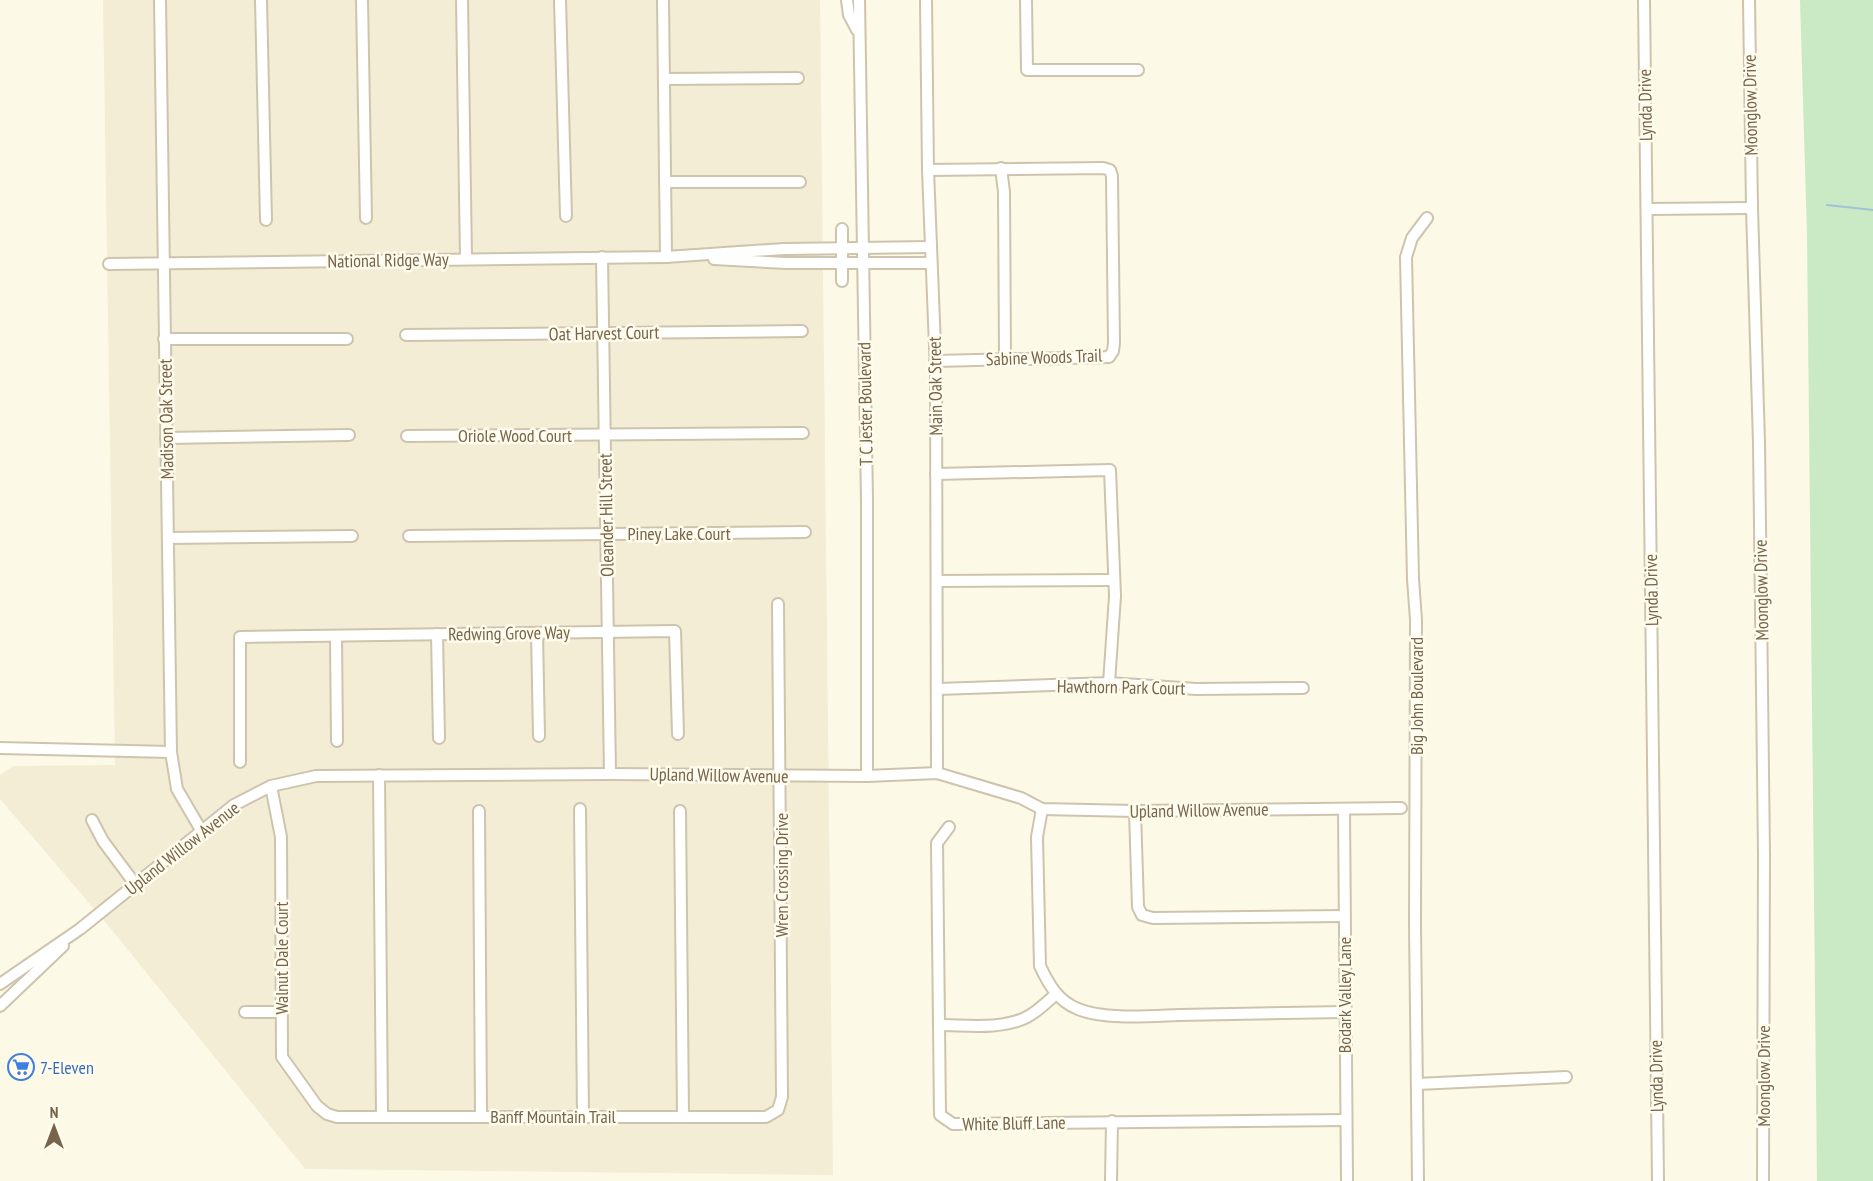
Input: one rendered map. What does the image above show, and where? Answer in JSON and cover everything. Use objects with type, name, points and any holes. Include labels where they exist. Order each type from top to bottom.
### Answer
[{"type":"street","name":"Madison Oak Street","points":[[160,0],[171,752],[177,789],[201,830]]},
{"type":"street","points":[[261,0],[266,220]]},
{"type":"street","points":[[362,0],[366,218]]},
{"type":"street","points":[[462,0],[466,258]]},
{"type":"street","points":[[560,0],[566,216]]},
{"type":"street","points":[[663,0],[666,257]]},
{"type":"street","name":"T C Jester Boulevard","points":[[847,0],[849,15],[858,32]]},
{"type":"street","name":"T C Jester Boulevard","points":[[859,0],[867,501],[867,776]]},
{"type":"street","name":"Main Oak Street","points":[[926,0],[928,170],[935,360],[937,773]]},
{"type":"street","points":[[1026,0],[1028,70],[1138,70]]},
{"type":"street","name":"Lynda Drive","points":[[1644,0],[1658,1181]]},
{"type":"street","name":"Moonglow Drive","points":[[1749,0],[1752,208],[1760,455],[1764,854],[1763,1181]]},
{"type":"street","points":[[664,79],[798,78]]},
{"type":"street","points":[[928,170],[1001,168],[1004,192],[1005,359]]},
{"type":"street","name":"Sabine Woods Trail","points":[[935,360],[1102,359],[1109,357],[1113,351],[1112,176],[1110,170],[1103,168],[1001,168]]},
{"type":"street","points":[[665,182],[800,182]]},
{"type":"street","points":[[1648,209],[1752,208]]},
{"type":"street","name":"Big John Boulevard","points":[[1418,1181],[1415,925],[1416,620],[1413,579],[1406,257],[1412,238],[1427,218]]},
{"type":"street","points":[[842,229],[842,280]]},
{"type":"street","name":"National Ridge Way","points":[[666,257],[784,249],[931,247]]},
{"type":"street","name":"National Ridge Way","points":[[109,264],[602,257],[666,257],[786,263],[931,263]]},
{"type":"street","name":"Oleander Hill Street","points":[[602,257],[610,774]]},
{"type":"street","name":"Oat Harvest Court","points":[[406,335],[802,331]]},
{"type":"street","points":[[164,339],[347,339]]},
{"type":"street","name":"Oriole Wood Court","points":[[407,436],[803,433]]},
{"type":"street","points":[[166,438],[349,435]]},
{"type":"street","points":[[936,474],[1110,470],[1114,580],[1109,684]]},
{"type":"street","name":"Piney Lake Court","points":[[409,536],[805,532]]},
{"type":"street","points":[[168,538],[352,536]]},
{"type":"street","points":[[937,581],[1114,580]]},
{"type":"street","name":"Wren Crossing Drive","points":[[778,604],[782,1096],[778,1110]]},
{"type":"street","name":"Redwing Grove Way","points":[[240,762],[240,637],[675,631],[678,734]]},
{"type":"street","points":[[537,633],[539,736]]},
{"type":"street","points":[[437,634],[439,738]]},
{"type":"street","points":[[336,636],[337,741]]},
{"type":"street","name":"Hawthorn Park Court","points":[[938,689],[1109,684],[1196,689],[1304,688]]},
{"type":"street","points":[[0,748],[171,752]]},
{"type":"street","name":"Upland Willow Avenue","points":[[1,1002],[80,929],[234,805],[271,786],[316,776],[610,774],[867,776],[937,773],[1021,798],[1042,809],[1135,812],[1401,808]]},
{"type":"street","points":[[379,775],[382,1118]]},
{"type":"street","name":"Walnut Dale Court","points":[[271,786],[281,837],[282,1057],[317,1106],[327,1114]]},
{"type":"street","points":[[580,809],[584,1116]]},
{"type":"street","points":[[1042,809],[1037,837],[1040,966],[1047,981],[1064,1002],[1080,1010],[1097,1014],[1137,1016],[1344,1012]]},
{"type":"street","name":"Bodark Valley Lane","points":[[1344,809],[1347,1181]]},
{"type":"street","points":[[479,811],[481,1117]]},
{"type":"street","points":[[680,811],[683,1116]]},
{"type":"street","points":[[1135,812],[1138,907],[1142,915],[1153,918],[1344,916]]},
{"type":"street","points":[[92,820],[103,841],[135,884]]},
{"type":"street","name":"White Bluff Lane","points":[[949,827],[937,843],[940,1115],[953,1124],[1346,1120]]},
{"type":"street","name":"Upland Willow Avenue","points":[[0,984],[80,929]]},
{"type":"street","points":[[939,1025],[998,1024],[1015,1021],[1027,1017],[1056,994]]},
{"type":"street","points":[[245,1012],[280,1012]]},
{"type":"street","points":[[1417,1084],[1566,1077]]},
{"type":"street","name":"Banff Mountain Trail","points":[[327,1114],[337,1118],[766,1117],[778,1110]]},
{"type":"street","points":[[1112,1121],[1112,1181]]},
{"type":"shaded area","points":[[103,0],[820,0],[833,1175],[305,1169],[107,924],[0,799],[0,775],[13,766],[115,765]]},
{"type":"green space","points":[[1800,0],[1873,0],[1873,1181],[1817,1181],[1807,235]]},
{"type":"waterway","points":[[1827,205],[1873,210]]},
{"type":"place","name":"7-Eleven","points":[[21,1067]]}]
